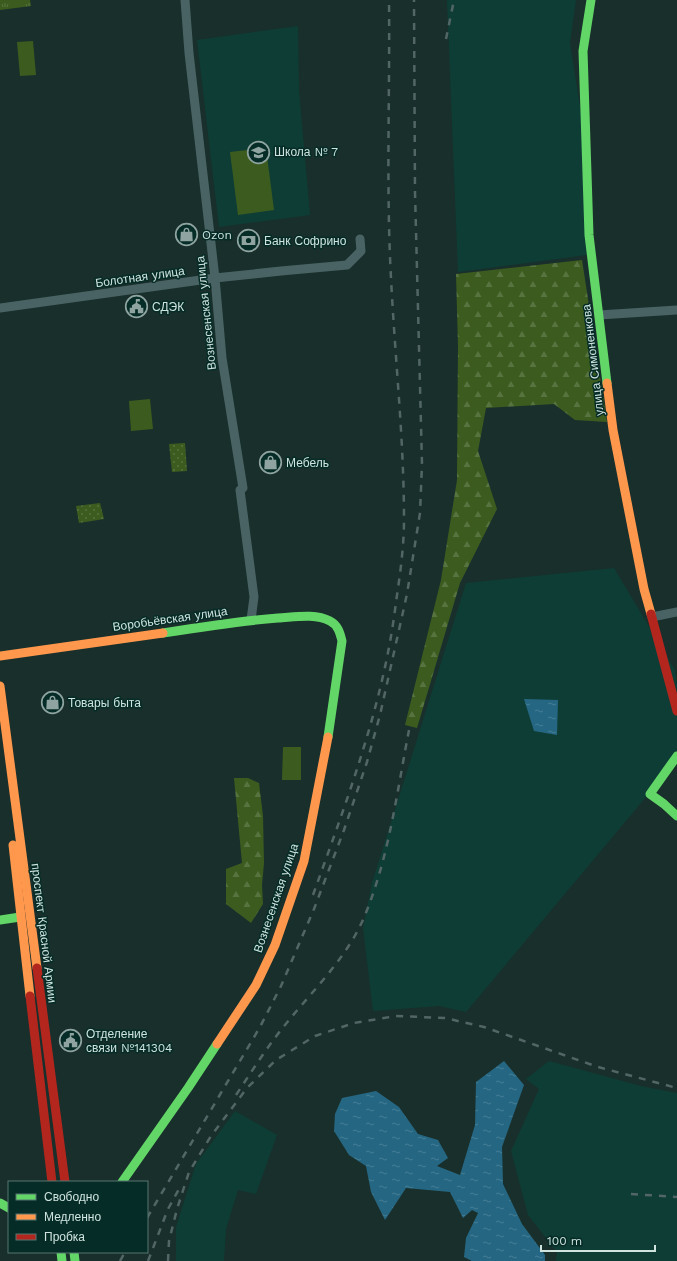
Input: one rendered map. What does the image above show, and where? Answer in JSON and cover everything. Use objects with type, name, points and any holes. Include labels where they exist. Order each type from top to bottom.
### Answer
[{"type":"main road","name":"улица Симоненкова","points":[[591,0],[583,51],[589,235],[613,430],[644,589],[677,711]]},
{"type":"main road","name":"Воробьёвская улица","points":[[0,656],[251,620],[303,616],[318,617],[331,621],[339,630]]},
{"type":"main road","name":"Вознесенская улица","points":[[123,1181],[192,1082],[256,985],[275,945],[304,861],[332,717],[342,641],[339,630]]},
{"type":"main road","name":"проспект Красной Армии","points":[[0,686],[65,1181]]},
{"type":"main road","name":"проспект Красной Армии","points":[[0,730],[20,917],[52,1181]]},
{"type":"main road","points":[[677,756],[650,794],[677,816]]},
{"type":"main road","points":[[0,920],[20,917]]},
{"type":"street","name":"Вознесенская улица","points":[[185,0],[189,53],[215,278],[222,358],[243,488],[240,490],[254,597],[251,620]]},
{"type":"street","name":"Болотная улица","points":[[0,308],[215,278],[347,265],[361,251],[360,239]]},
{"type":"street","points":[[599,315],[677,310]]},
{"type":"street","points":[[652,617],[677,612]]},
{"type":"shaded area","points":[[447,0],[576,0],[570,43],[586,144],[587,255],[458,272]]},
{"type":"shaded area","name":"Школа № 7","points":[[298,26],[299,90],[310,215],[219,227],[197,40]]},
{"type":"shaded area","points":[[614,568],[675,670],[677,683],[677,760],[466,1012],[439,1006],[373,1011],[363,928],[372,883],[466,583]]},
{"type":"shaded area","points":[[549,1061],[641,1086],[677,1093],[677,1261],[556,1261],[557,1252],[528,1215],[511,1151],[539,1089],[526,1079]]},
{"type":"shaded area","points":[[235,1111],[277,1135],[256,1194],[238,1190],[226,1229],[224,1261],[176,1261],[176,1227],[196,1164]]},
{"type":"green space","points":[[0,0],[30,0],[31,6],[0,10]]},
{"type":"green space","points":[[33,41],[36,75],[20,76],[17,42]]},
{"type":"green space","points":[[266,148],[274,210],[238,215],[230,152]]},
{"type":"green space","points":[[582,260],[607,422],[575,420],[554,404],[486,408],[478,451],[497,509],[460,583],[417,728],[405,725],[441,580],[457,480],[458,346],[456,274]]},
{"type":"green space","points":[[150,399],[153,429],[131,431],[129,401]]},
{"type":"green space","points":[[185,443],[187,471],[172,472],[169,444]]},
{"type":"green space","points":[[100,503],[104,519],[79,523],[76,506]]},
{"type":"green space","points":[[283,747],[301,747],[301,780],[282,780]]},
{"type":"green space","points":[[234,778],[248,778],[259,783],[263,816],[263,904],[251,923],[226,904],[226,869],[242,863]]},
{"type":"water","points":[[524,699],[558,700],[557,735],[534,731]]},
{"type":"water","points":[[504,1061],[524,1085],[502,1147],[503,1184],[522,1224],[545,1255],[545,1261],[472,1261],[464,1257],[466,1238],[478,1213],[472,1210],[463,1218],[450,1192],[406,1188],[385,1220],[371,1192],[366,1166],[349,1155],[334,1131],[335,1114],[342,1098],[376,1091],[399,1107],[418,1134],[438,1140],[448,1158],[437,1166],[460,1175],[475,1125],[476,1082]]},
{"type":"railway","points":[[313,895],[363,751],[383,677],[403,551],[403,459],[393,308],[388,174],[389,0]]},
{"type":"railway","points":[[148,1216],[260,1027],[281,986],[314,909],[344,830],[367,762],[380,715],[407,594],[420,513],[422,464],[415,192],[414,0]]},
{"type":"railway","points":[[446,39],[454,0]]},
{"type":"railway","points":[[236,1095],[272,1042],[340,959],[358,930],[373,893],[386,847],[409,730]]},
{"type":"railway","points":[[168,1261],[169,1241],[177,1209],[189,1172],[211,1136],[247,1088],[276,1060],[315,1036],[354,1023],[396,1016],[445,1018],[484,1027],[598,1067],[677,1088]]},
{"type":"railway","points":[[148,1261],[168,1209],[179,1189]]},
{"type":"railway","points":[[631,1194],[677,1197]]},
{"type":"railway","points":[[120,1261],[124,1253]]},
{"type":"traffic: fast","points":[[591,0],[583,51],[589,235],[607,383]]},
{"type":"traffic: fast","points":[[163,633],[235,622],[298,616],[318,617],[330,621],[335,625],[342,641],[328,737]]},
{"type":"traffic: fast","points":[[677,756],[650,794],[677,816]]},
{"type":"traffic: fast","points":[[0,920],[20,917]]},
{"type":"traffic: fast","points":[[123,1181],[217,1044]]},
{"type":"traffic: fast","points":[[0,1203],[8,1207]]},
{"type":"traffic: fast","points":[[61,1253],[62,1261]]},
{"type":"traffic: fast","points":[[74,1253],[75,1261]]},
{"type":"traffic: slow","points":[[607,383],[613,430],[644,589],[651,614]]},
{"type":"traffic: slow","points":[[0,656],[163,633]]},
{"type":"traffic: slow","points":[[0,686],[37,968]]},
{"type":"traffic: slow","points":[[217,1044],[256,985],[275,945],[304,861],[328,737]]},
{"type":"traffic: slow","points":[[13,845],[30,996]]},
{"type":"traffic: jam","points":[[651,614],[677,711]]},
{"type":"traffic: jam","points":[[37,968],[65,1181]]},
{"type":"traffic: jam","points":[[30,996],[52,1181]]},
{"type":"place","name":"Школа № 7","points":[[258,152]]},
{"type":"place","name":"Ozon","points":[[186,235]]},
{"type":"place","name":"Банк Софрино","points":[[249,241]]},
{"type":"place","name":"СДЭК","points":[[136,307]]},
{"type":"place","name":"Мебель","points":[[270,463]]},
{"type":"place","name":"Товары быта","points":[[52,703]]},
{"type":"place","name":"Отделение связи №141304","points":[[71,1041]]}]
